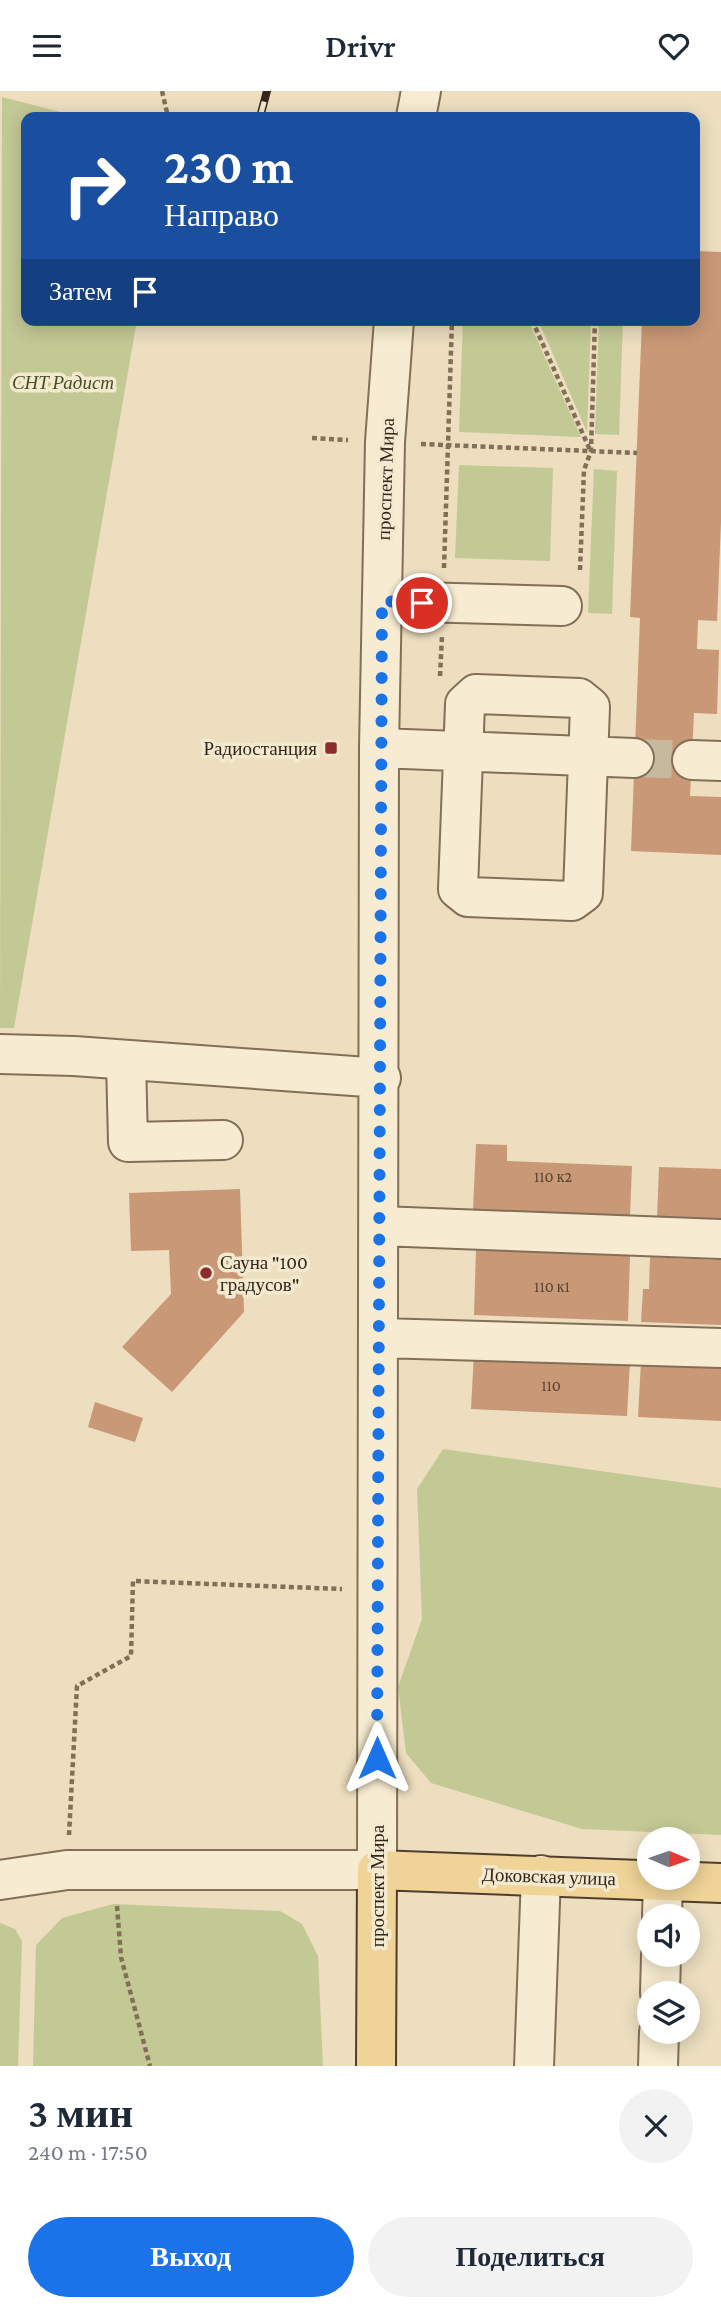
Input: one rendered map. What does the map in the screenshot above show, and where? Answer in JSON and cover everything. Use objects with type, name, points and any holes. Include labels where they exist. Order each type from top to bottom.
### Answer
[{"type":"main road","name":"Доковская улица","points":[[377,1870],[541,1875],[663,1898],[721,1883]]},
{"type":"main road","name":"проспект Мира","points":[[376,2066],[377,1870]]},
{"type":"street","points":[[417,112],[421,91]]},
{"type":"street","name":"проспект Мира","points":[[377,1870],[379,748],[385,442],[394,326]]},
{"type":"street","points":[[382,601],[562,606]]},
{"type":"street","points":[[476,694],[579,698],[590,708],[583,893],[572,901],[468,897],[458,889],[463,752],[465,704],[476,694]]},
{"type":"street","points":[[379,748],[634,758]]},
{"type":"street","points":[[0,1054],[380,1078]]},
{"type":"street","points":[[126,1061],[128,1142],[223,1140]]},
{"type":"street","points":[[380,1226],[721,1239]]},
{"type":"street","points":[[380,1338],[721,1348]]},
{"type":"street","points":[[0,1880],[67,1870],[377,1870]]},
{"type":"street","points":[[534,2066],[541,1875]]},
{"type":"street","points":[[658,2066],[659,2044]]},
{"type":"path","points":[[162,91],[167,112]]},
{"type":"path","points":[[440,684],[452,326]]},
{"type":"path","points":[[535,326],[591,451]]},
{"type":"path","points":[[580,570],[584,470],[591,451],[595,326]]},
{"type":"path","points":[[312,438],[348,440]]},
{"type":"path","points":[[415,443],[637,453]]},
{"type":"path","points":[[67,1870],[77,1686],[131,1656],[133,1581],[378,1591]]},
{"type":"path","points":[[114,1870],[121,1957],[150,2066]]},
{"type":"green space","name":"СНТ Радист","points":[[2,97],[60,112],[21,112],[21,326],[136,326],[14,1028],[0,1028]]},
{"type":"green space","points":[[463,326],[531,326],[581,437],[459,432]]},
{"type":"green space","points":[[541,326],[591,326],[587,432]]},
{"type":"green space","points":[[599,326],[623,326],[619,435],[595,434]]},
{"type":"green space","points":[[459,465],[553,468],[550,561],[455,558]]},
{"type":"green space","points":[[594,469],[617,471],[612,614],[588,613]]},
{"type":"green space","points":[[443,1449],[721,1488],[721,1835],[700,1834],[700,1827],[637,1827],[637,1831],[582,1829],[431,1783],[406,1753],[398,1687],[422,1619],[417,1489]]},
{"type":"green space","points":[[113,1904],[280,1911],[302,1924],[318,1956],[323,2066],[33,2066],[36,1945],[62,1918]]},
{"type":"green space","points":[[0,1923],[15,1929],[22,1941],[18,2066],[0,2066]]},
{"type":"building","points":[[700,251],[721,252],[721,522],[717,621],[698,620],[697,649],[719,650],[717,714],[694,713],[690,796],[721,797],[721,855],[631,851],[640,618],[630,617],[642,326],[700,326]]},
{"type":"building","points":[[476,1144],[507,1145],[507,1161],[632,1166],[630,1216],[473,1210]]},
{"type":"building","points":[[659,1167],[721,1169],[721,1220],[657,1218]]},
{"type":"building","name":"Сауна \"100 градусов\"","points":[[240,1189],[244,1312],[172,1392],[122,1347],[171,1294],[169,1250],[131,1251],[129,1193]]},
{"type":"building","points":[[476,1250],[630,1256],[628,1321],[474,1315]]},
{"type":"building","points":[[650,1257],[721,1260],[721,1325],[641,1322],[643,1289],[649,1289]]},
{"type":"building","points":[[474,1353],[630,1361],[627,1416],[471,1409]]},
{"type":"building","points":[[641,1361],[721,1365],[721,1421],[638,1417]]},
{"type":"building","points":[[95,1402],[143,1418],[135,1442],[88,1427]]},
{"type":"tunnel","points":[[634,758],[692,760]]},
{"type":"railway","points":[[261,112],[267,91]]},
{"type":"place","name":"Радиостанция","points":[[331,748]]},
{"type":"place","name":"Сауна \"100 градусов\"","points":[[206,1273]]},
{"type":"route","points":[[377,1758],[380,1338],[379,748],[382,601],[422,603]]}]
